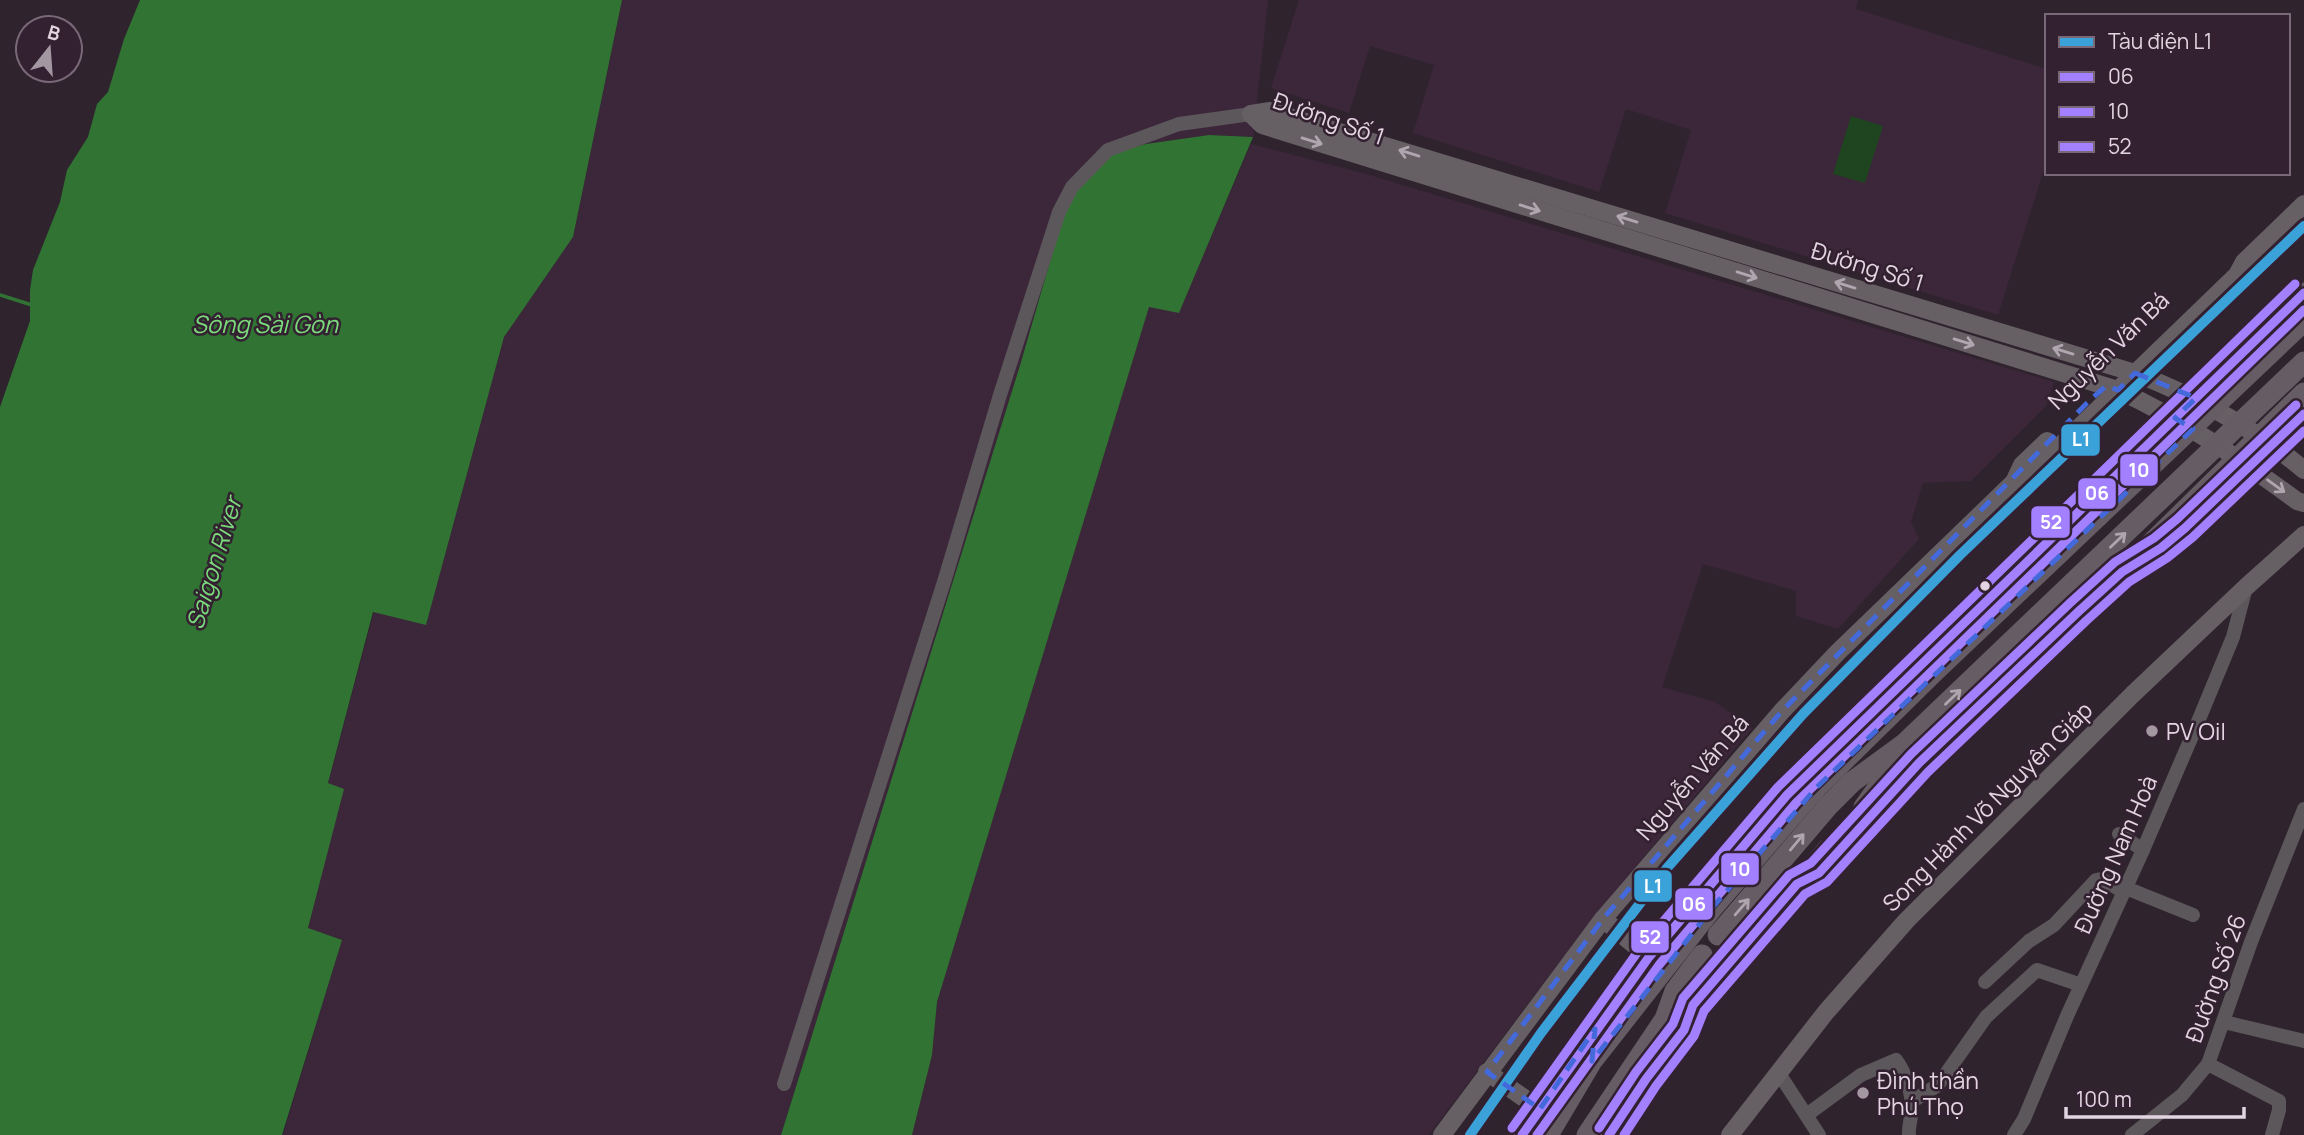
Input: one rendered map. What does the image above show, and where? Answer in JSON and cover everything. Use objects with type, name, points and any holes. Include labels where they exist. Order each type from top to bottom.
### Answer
[{"type":"highway","points":[[2205,403],[2304,293]]},
{"type":"highway","points":[[1522,1135],[1548,1122],[1595,1029],[1649,957],[1787,795],[2205,403],[2304,321]]},
{"type":"highway","points":[[1718,935],[1829,805],[1852,782],[1903,744],[2303,364]]},
{"type":"highway","points":[[1845,835],[2122,572],[2267,440],[2304,393]]},
{"type":"highway","points":[[2262,403],[2267,440]]},
{"type":"highway","points":[[1533,1135],[1548,1122],[1592,1061],[1713,907],[1817,786],[1977,631],[2184,423]]},
{"type":"highway","points":[[1845,835],[1894,765],[1903,744]]},
{"type":"highway","points":[[1609,1135],[1646,1079],[1684,1030],[1693,1005],[1816,863]]},
{"type":"highway","points":[[1587,1135],[1665,1019],[1675,991],[1702,955]]},
{"type":"highway","points":[[1665,1019],[1693,1005]]},
{"type":"highway","points":[[1592,1061],[1595,1029]]},
{"type":"main road","name":"Đường Số 1","points":[[1251,114],[1270,111],[2129,371],[2205,403],[2241,423],[2304,470]]},
{"type":"main road","name":"Đường Số 1","points":[[1251,114],[1262,125],[1275,130],[2112,388],[2184,423],[2297,501],[2304,503]]},
{"type":"main road","name":"Nguyễn Văn Bá","points":[[1442,1135],[1603,919],[1809,682],[2014,482],[2022,465],[2237,275],[2244,262],[2304,204]]},
{"type":"main road","points":[[2267,440],[2304,414]]},
{"type":"main road","name":"Song Hành Võ Nguyên Giáp","points":[[1730,1135],[1832,1004],[1906,921],[2066,760],[2246,587],[2304,536]]},
{"type":"main road","points":[[1797,884],[1819,873],[1845,835]]},
{"type":"main road","points":[[1603,919],[1649,957]]},
{"type":"main road","points":[[1487,1072],[1548,1122]]},
{"type":"street","points":[[785,1084],[1059,212],[1072,187],[1108,150],[1179,124],[1251,114]]},
{"type":"street","name":"Đường Nam Hoà","points":[[2014,1135],[2024,1119],[2143,850],[2233,637],[2246,587]]},
{"type":"street","name":"Đường Số 26","points":[[2132,1135],[2182,1095],[2208,1064],[2251,942],[2304,811]]},
{"type":"street","points":[[2119,834],[2143,850]]},
{"type":"street","points":[[1985,982],[2029,941],[2054,925],[2096,880],[2101,879],[2193,915]]},
{"type":"street","points":[[1911,1102],[1938,1085],[1986,1017],[2037,970],[2081,985]]},
{"type":"street","points":[[2224,1023],[2304,1041]]},
{"type":"street","points":[[1808,1114],[1861,1075],[1896,1060],[1908,1085],[1911,1102],[1909,1135]]},
{"type":"street","points":[[2208,1064],[2278,1101],[2279,1110],[2272,1135]]},
{"type":"street","points":[[1778,1072],[1808,1114],[1819,1135]]},
{"type":"highlighted area","points":[[2135,373],[2196,398],[2175,418],[2193,429],[1817,787],[1713,907],[1592,1061],[1595,1029],[1540,1109],[1487,1072],[1603,919],[1782,711],[2087,403],[2106,386],[2118,390]]},
{"type":"shaded area","points":[[622,0],[1268,1],[1253,137],[1209,135],[1146,144],[1064,213],[1021,362],[781,1135],[283,1135],[342,940],[308,929],[343,790],[328,784],[374,612],[426,625],[504,337],[573,237]]},
{"type":"shaded area","points":[[1299,0],[1858,0],[1856,9],[2045,68],[2045,166],[1998,315],[1665,213],[1691,130],[1626,109],[1599,192],[1413,133],[1434,65],[1370,46],[1349,113],[1271,88]]},
{"type":"shaded area","points":[[1851,116],[1883,126],[1865,183],[1833,174]]},
{"type":"shaded area","points":[[1251,144],[1363,173],[2054,382],[2046,406],[1971,481],[1923,483],[1911,522],[1919,539],[1838,629],[1796,616],[1796,591],[1703,564],[1662,687],[1715,702],[1752,728],[1592,919],[1429,1135],[912,1135],[932,1055],[937,1002],[1149,306],[1179,312]]},
{"type":"water","name":"Sông Sài Gòn","points":[[140,0],[622,0],[573,237],[504,337],[426,625],[373,612],[328,783],[344,789],[308,928],[342,940],[282,1135],[0,1135],[0,407],[30,321],[33,270],[60,202],[67,170],[88,137],[97,104],[108,92],[124,39]]},
{"type":"water","points":[[1209,135],[1253,137],[1179,313],[1149,307],[937,1002],[932,1055],[912,1135],[781,1135],[1021,362],[1064,213],[1081,184],[1109,156],[1146,144]]},
{"type":"waterway","points":[[0,295],[35,306]]},
{"type":"tunnel","points":[[1816,863],[1834,841]]},
{"type":"metro line","name":"L1","points":[[1470,1135],[1541,1033],[1667,868],[1803,714],[1960,555],[2304,226]]},
{"type":"transit line","name":"52","points":[[1512,1128],[1639,950],[1778,787],[2295,284]]},
{"type":"transit line","name":"06","points":[[1522,1135],[1649,957],[1787,795],[2304,293]]},
{"type":"transit line","name":"10","points":[[1537,1135],[1659,965],[1796,803],[2304,310]]},
{"type":"transit line","name":"52","points":[[1599,1128],[1636,1072],[1673,1024],[1683,998],[1789,875],[1811,863],[1911,754],[2070,603],[2115,562],[2154,538],[2177,519],[2296,405]]},
{"type":"transit line","name":"06","points":[[1609,1135],[1646,1079],[1684,1030],[1693,1005],[1797,884],[1819,873],[1919,763],[2078,612],[2122,572],[2161,548],[2185,528],[2304,414]]},
{"type":"transit line","name":"10","points":[[1624,1135],[1656,1086],[1694,1036],[1704,1011],[1805,894],[1827,882],[1928,772],[2086,621],[2129,582],[2167,558],[2193,537],[2304,431]]},
{"type":"place","name":"PV Oil","points":[[2152,731]]},
{"type":"place","name":"Đình thần Phú Thọ","points":[[1863,1093]]},
{"type":"water label","name":"Saigon River","points":[[213,563]]}]
